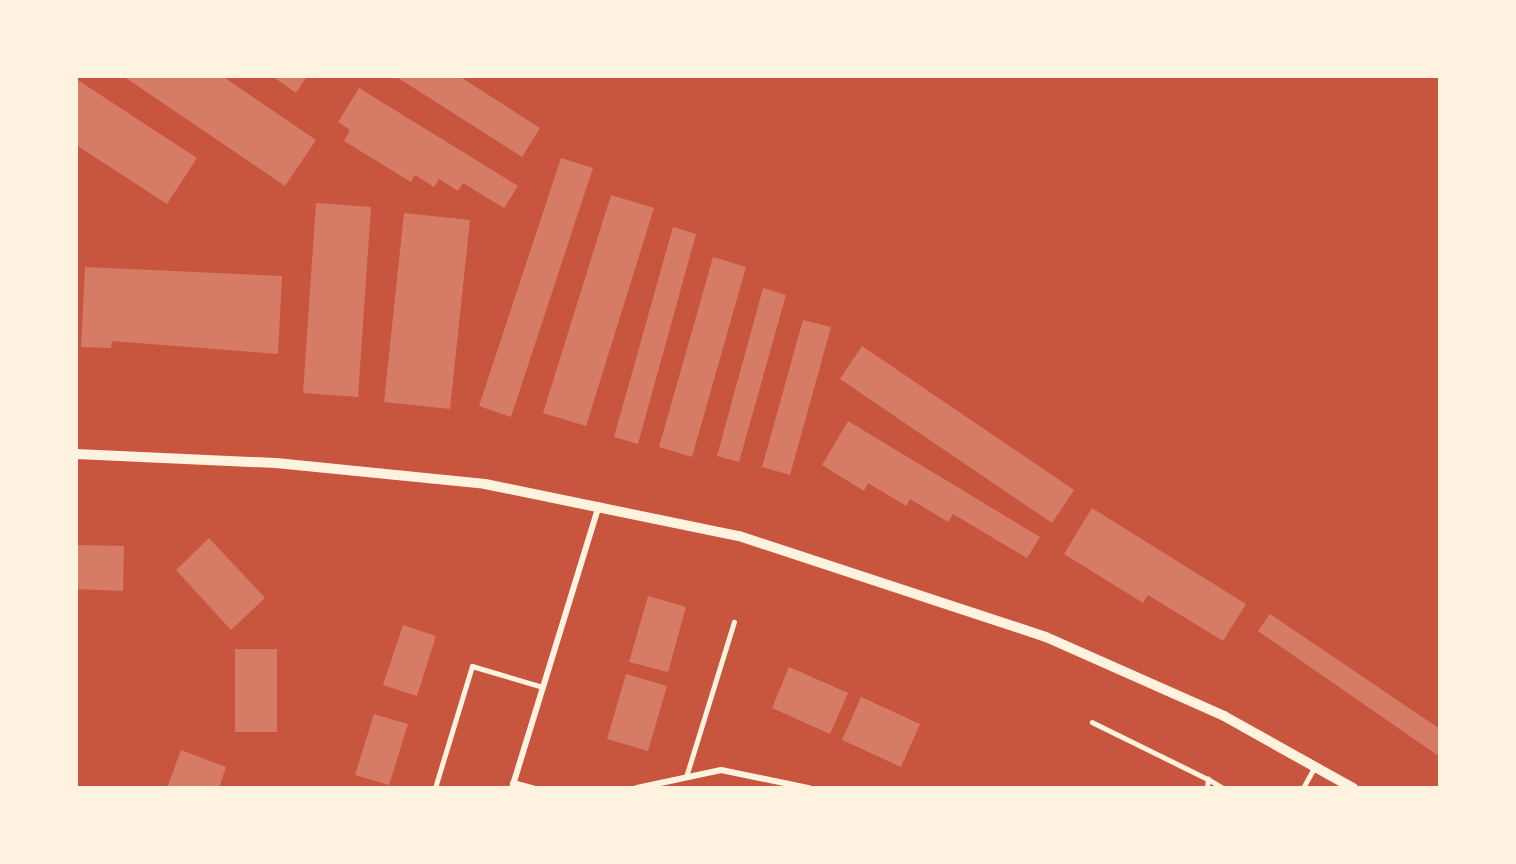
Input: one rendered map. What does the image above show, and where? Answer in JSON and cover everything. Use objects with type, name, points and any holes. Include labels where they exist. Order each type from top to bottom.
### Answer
[{"type":"street","points":[[76,454],[355,469],[599,504],[808,556],[1047,637],[1166,688],[1353,788]]},
{"type":"street","points":[[532,788],[513,785],[599,504]]},
{"type":"street","points":[[637,788],[721,770],[809,788]]},
{"type":"lane","points":[[686,777],[734,622]]},
{"type":"lane","points":[[435,788],[472,666],[543,687]]},
{"type":"lane","points":[[1092,722],[1223,788]]},
{"type":"lane","points":[[1303,788],[1315,766]]},
{"type":"lane","points":[[1207,788],[1208,779]]},
{"type":"building","points":[[123,76],[222,76],[316,140],[285,186]]},
{"type":"building","points":[[272,76],[307,76],[296,93]]},
{"type":"building","points":[[395,76],[459,76],[540,128],[522,157]]},
{"type":"building","points":[[76,79],[197,158],[167,204],[76,145]]},
{"type":"building","points":[[359,88],[518,186],[504,208],[463,183],[458,191],[439,179],[434,187],[415,175],[411,182],[344,141],[350,130],[338,122]]},
{"type":"building","points":[[561,158],[593,168],[511,417],[479,406]]},
{"type":"building","points":[[611,195],[654,208],[586,426],[543,413]]},
{"type":"building","points":[[316,203],[371,207],[358,397],[303,393]]},
{"type":"building","points":[[404,213],[470,220],[450,409],[384,402]]},
{"type":"building","points":[[673,227],[696,234],[638,444],[614,437]]},
{"type":"building","points":[[713,257],[746,267],[692,457],[659,447]]},
{"type":"building","points":[[85,267],[282,276],[278,354],[112,341],[111,348],[81,347]]},
{"type":"building","points":[[763,288],[786,295],[739,462],[717,456]]},
{"type":"building","points":[[803,320],[831,327],[790,475],[762,467]]},
{"type":"building","points":[[862,346],[1074,490],[1052,523],[840,379]]},
{"type":"building","points":[[848,421],[1040,537],[1027,558],[953,514],[948,522],[910,499],[906,506],[868,483],[864,491],[822,465]]},
{"type":"building","points":[[1092,508],[1246,604],[1223,641],[1148,595],[1143,603],[1064,554]]},
{"type":"building","points":[[209,538],[265,598],[231,630],[176,570]]},
{"type":"building","points":[[76,545],[124,546],[123,591],[76,589]]},
{"type":"building","points":[[648,596],[686,607],[668,672],[629,662]]},
{"type":"building","points":[[1270,614],[1440,729],[1440,757],[1258,631]]},
{"type":"building","points":[[403,625],[436,636],[417,696],[383,685]]},
{"type":"building","points":[[235,649],[277,649],[277,732],[235,732]]},
{"type":"building","points":[[789,667],[848,693],[830,734],[772,708]]},
{"type":"building","points":[[626,674],[667,686],[648,751],[607,739]]},
{"type":"building","points":[[861,697],[920,724],[901,767],[842,740]]},
{"type":"building","points":[[374,714],[408,724],[389,785],[355,775]]},
{"type":"building","points":[[181,750],[226,767],[219,788],[167,788]]}]
